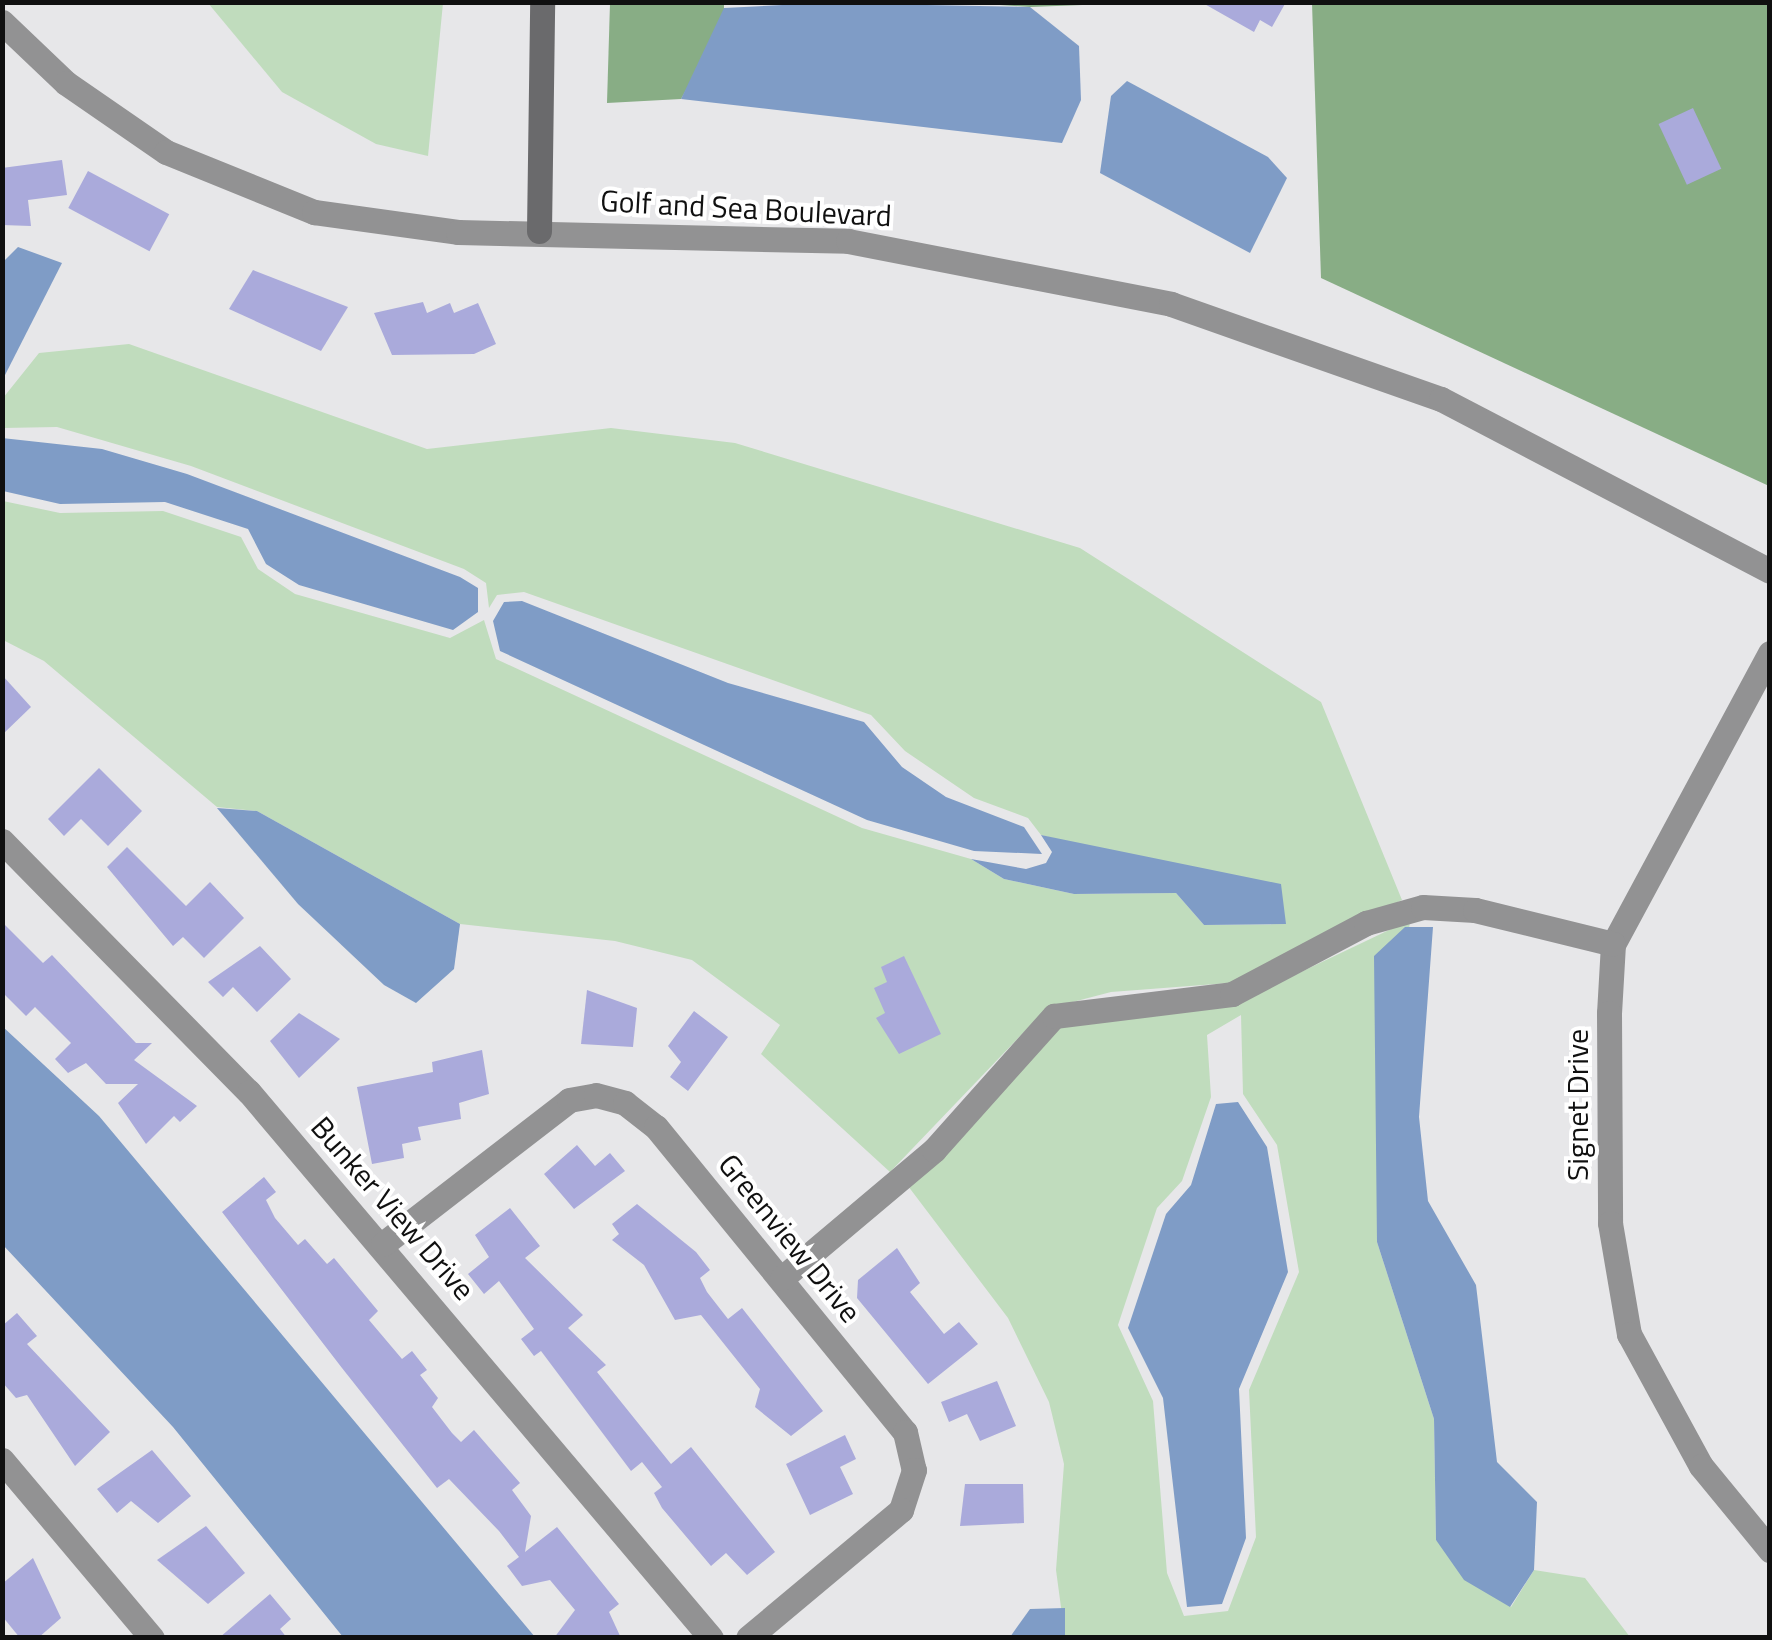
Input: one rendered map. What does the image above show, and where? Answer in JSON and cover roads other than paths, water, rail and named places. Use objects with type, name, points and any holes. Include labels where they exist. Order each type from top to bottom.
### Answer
[{"type":"street","points":[[540,231],[542,2]]},
{"type":"street","name":"Golf and Sea Boulevard","points":[[2,22],[11,50],[110,118],[263,196],[409,229],[848,242],[1171,304],[1441,399],[1770,571]]},
{"type":"street","name":"Signet Drive","points":[[1770,653],[1613,944],[1615,1286],[1654,1394],[1770,1550]]},
{"type":"street","name":"Bunker View Drive","points":[[2,841],[249,1092],[383,1244],[712,1638]]},
{"type":"street","points":[[782,1278],[934,1150],[1054,1016],[1232,994],[1366,924],[1423,906],[1475,910],[1613,944]]},
{"type":"street","name":"Greenview Drive","points":[[383,1244],[543,1116],[596,1094],[656,1127],[905,1432],[914,1470],[901,1510],[748,1638]]},
{"type":"street","points":[[2,1460],[152,1638]]},
{"type":"water","points":[[823,3],[1030,7],[1079,46],[1081,100],[1062,143],[681,99],[724,8]]},
{"type":"water","points":[[1127,81],[1268,157],[1287,178],[1250,253],[1100,173],[1111,96]]},
{"type":"water","points":[[18,247],[62,263],[3,379],[3,262]]},
{"type":"water","points":[[2,438],[102,449],[187,474],[460,577],[478,588],[478,612],[453,630],[299,585],[266,564],[248,529],[165,502],[60,504],[3,491]]},
{"type":"water","points":[[522,601],[728,683],[864,722],[902,767],[946,797],[1024,827],[1042,854],[974,851],[867,820],[500,651],[493,621],[504,602]]},
{"type":"water","points":[[217,808],[257,811],[460,924],[454,969],[416,1003],[384,985],[298,904]]},
{"type":"water","points":[[1041,835],[1281,884],[1286,924],[1204,925],[1176,893],[1074,894],[1004,879],[971,859],[1026,869],[1046,863],[1052,852]]},
{"type":"water","points":[[1405,927],[1433,927],[1419,1117],[1428,1201],[1476,1285],[1497,1462],[1537,1502],[1534,1570],[1510,1607],[1464,1580],[1436,1540],[1434,1419],[1377,1242],[1374,956]]},
{"type":"water","points":[[2,1026],[99,1116],[535,1637],[343,1637],[173,1427],[3,1245]]},
{"type":"water","points":[[1238,1102],[1267,1147],[1288,1272],[1239,1389],[1246,1538],[1222,1604],[1187,1607],[1163,1398],[1128,1328],[1166,1214],[1191,1185],[1216,1104]]},
{"type":"water","points":[[1065,1608],[1065,1637],[1010,1637],[1030,1609]]}]
